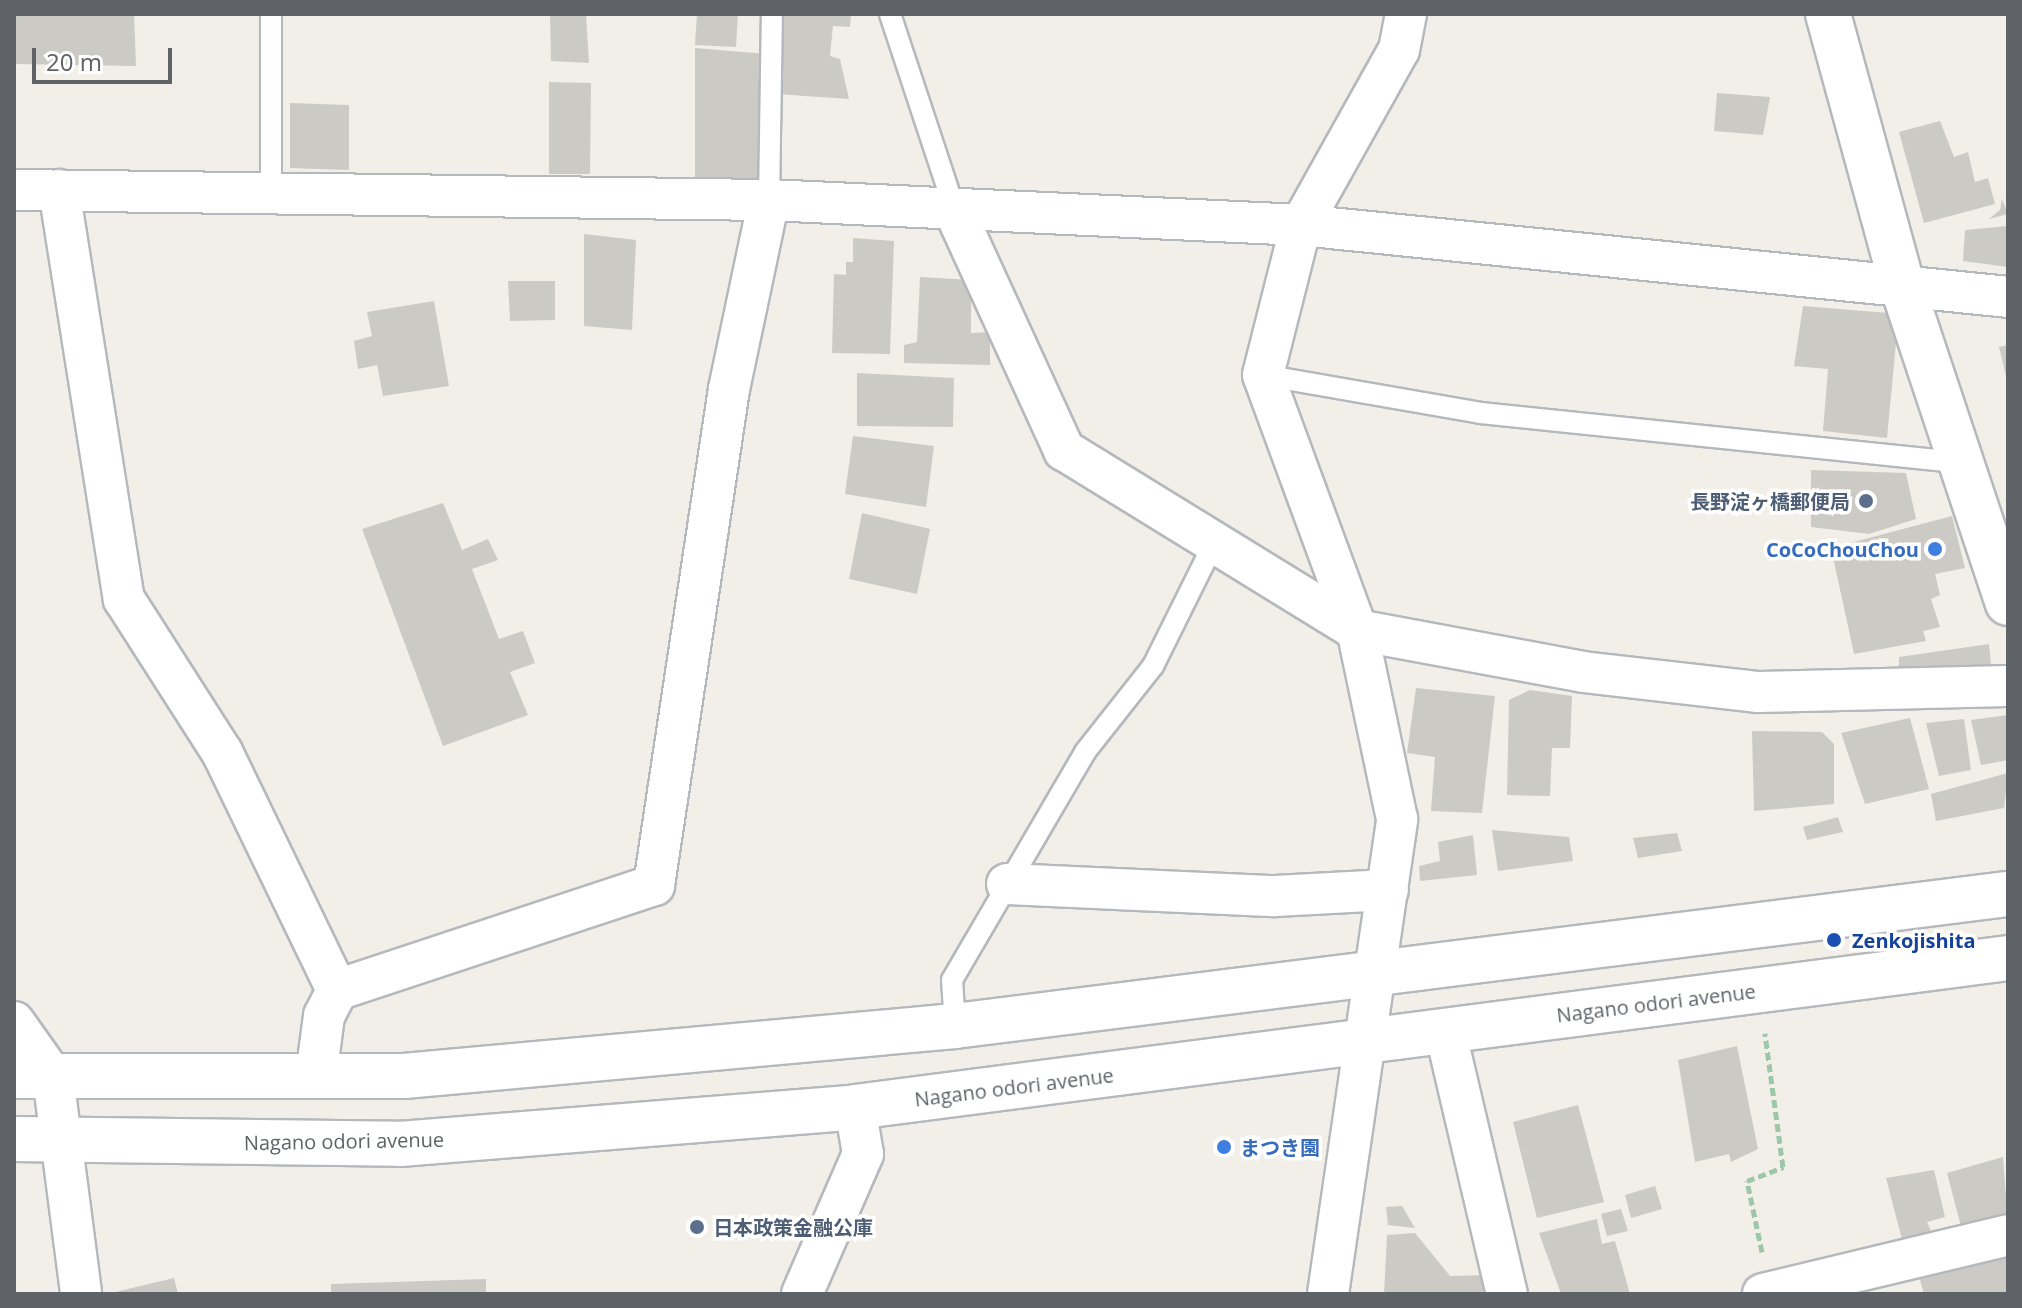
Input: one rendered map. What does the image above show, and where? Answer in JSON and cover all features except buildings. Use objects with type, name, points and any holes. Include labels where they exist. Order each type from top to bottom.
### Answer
[{"type":"street","points":[[1328,1294],[1397,819],[1357,630],[1263,375],[1301,225],[1392,65],[1406,14]]},
{"type":"street","points":[[1828,14],[1902,285],[2008,603]]},
{"type":"street","points":[[14,190],[271,196],[769,200],[956,214],[1301,225],[2008,297]]},
{"type":"street","points":[[59,190],[124,599],[222,752],[337,990]]},
{"type":"street","points":[[316,1076],[324,1016],[337,990],[654,885],[729,389],[769,200]]},
{"type":"street","points":[[956,214],[1064,450],[1213,545],[1357,630],[1583,672],[1759,692],[2008,686]]},
{"type":"street","points":[[1007,884],[1275,896],[1388,890]]},
{"type":"street","points":[[33,1076],[404,1076],[955,1026],[2008,894]]},
{"type":"street","name":"Nagano odori avenue","points":[[14,1139],[400,1144],[855,1107],[2008,958]]},
{"type":"street","points":[[14,1022],[60,1139],[81,1294]]},
{"type":"street","points":[[1445,1030],[1507,1294]]},
{"type":"street","points":[[802,1294],[863,1154],[855,1107]]},
{"type":"street","points":[[1766,1293],[2008,1235]]},
{"type":"lane","points":[[271,14],[271,196]]},
{"type":"lane","points":[[769,200],[772,14]]},
{"type":"lane","points":[[890,14],[956,214]]},
{"type":"lane","points":[[1263,375],[1481,413],[1962,463]]},
{"type":"lane","points":[[955,1026],[952,980],[1085,752],[1153,666],[1213,545]]},
{"type":"path","points":[[1759,990],[1783,1167],[1747,1181],[1766,1293]]},
{"type":"place","name":"長野淀ヶ橋郵便局","points":[[1866,501]]},
{"type":"place","name":"CoCoChouChou","points":[[1935,549]]},
{"type":"place","name":"Zenkojishita","points":[[1834,940]]},
{"type":"place","name":"まつき園","points":[[1224,1147]]},
{"type":"place","name":"日本政策金融公庫","points":[[697,1227]]}]
